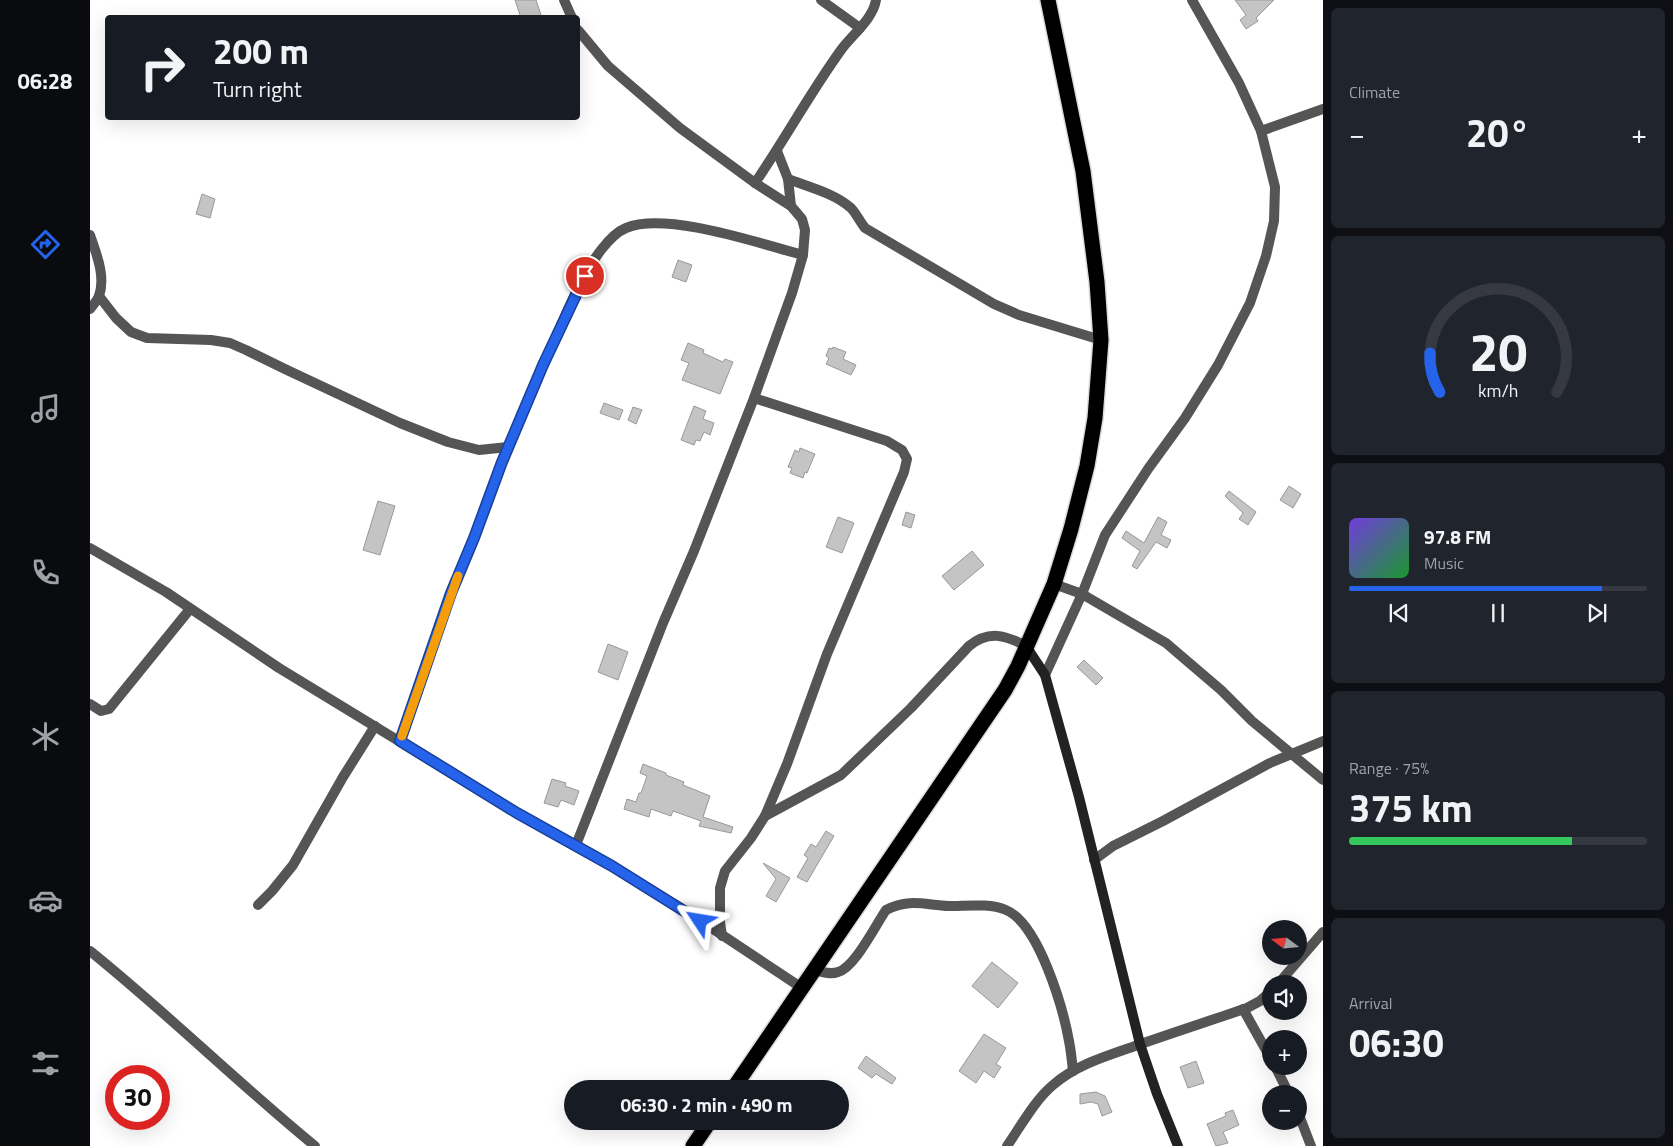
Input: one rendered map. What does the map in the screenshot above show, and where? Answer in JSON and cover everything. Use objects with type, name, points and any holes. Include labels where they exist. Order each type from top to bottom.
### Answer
[{"type":"highway","points":[[738,1080],[1005,690],[1054,584],[1071,529],[1087,466],[1095,418],[1101,340],[1097,282],[1083,171],[1048,0]]},
{"type":"highway","points":[[693,1146],[704,1130]]},
{"type":"street","points":[[564,0],[571,15]]},
{"type":"street","points":[[821,0],[860,28]]},
{"type":"street","points":[[755,183],[840,51],[860,28],[873,9],[876,0]]},
{"type":"street","points":[[1045,674],[1082,594],[1105,535],[1148,469],[1185,418],[1213,372],[1250,303],[1266,256],[1274,221],[1275,187],[1261,131],[1239,83],[1192,0]]},
{"type":"street","points":[[576,845],[754,398],[792,293],[803,255],[805,230],[802,219],[791,206],[755,183],[680,128],[608,66],[580,32]]},
{"type":"street","points":[[1261,131],[1321,110]]},
{"type":"street","points":[[777,151],[788,179],[791,206]]},
{"type":"street","points":[[788,179],[839,200],[852,209],[865,228],[994,304],[1019,316],[1101,340]]},
{"type":"street","points":[[400,741],[451,593],[508,447],[579,287],[599,251],[607,241],[628,227],[651,223],[710,230],[803,255]]},
{"type":"street","points":[[90,235],[100,265],[101,280],[99,296],[90,309]]},
{"type":"street","points":[[99,296],[116,318],[131,332],[147,338],[211,340],[230,343],[400,423],[448,442],[479,450],[508,447]]},
{"type":"street","points":[[722,936],[720,888],[725,871],[751,838],[765,816],[787,764],[827,654],[900,481],[907,459],[902,450],[887,441],[754,398]]},
{"type":"street","points":[[90,548],[166,592],[279,668],[517,813],[576,845],[689,913],[802,988]]},
{"type":"street","points":[[1054,584],[1082,594],[1166,644],[1323,780]]},
{"type":"street","points":[[90,704],[101,711],[109,709],[190,609]]},
{"type":"street","points":[[765,816],[841,775],[904,715],[969,646],[978,639],[988,636],[1000,636],[1026,646],[1045,674],[1079,797],[1140,1044],[1178,1146]]},
{"type":"street","points":[[258,905],[293,865],[343,777],[375,726]]},
{"type":"street","points":[[1094,860],[1113,846],[1291,754],[1323,741]]},
{"type":"street","points":[[814,970],[836,973],[845,970],[852,963],[886,910],[895,906],[915,902],[938,906],[988,906],[1007,910],[1020,919],[1039,949],[1053,982],[1069,1040],[1073,1071]]},
{"type":"street","points":[[1286,975],[1323,932]]},
{"type":"street","points":[[90,951],[315,1146]]},
{"type":"street","points":[[1007,1146],[1034,1107],[1052,1086],[1073,1071],[1092,1061],[1243,1009],[1262,999]]},
{"type":"street","points":[[1243,1009],[1262,1043]]},
{"type":"street","points":[[1305,1130],[1311,1146]]},
{"type":"building","points":[[515,0],[536,0],[541,15],[520,15]]},
{"type":"building","points":[[1235,0],[1274,0],[1256,18],[1258,21],[1246,29],[1240,20],[1246,15]]},
{"type":"building","points":[[202,194],[215,199],[210,218],[196,214]]},
{"type":"building","points":[[678,260],[692,265],[686,282],[672,277]]},
{"type":"building","points":[[688,343],[704,350],[703,353],[723,362],[725,359],[733,362],[720,394],[682,380],[689,363],[681,360]]},
{"type":"building","points":[[833,347],[846,352],[843,359],[856,365],[851,375],[826,364],[829,358],[826,356],[829,348],[832,349]]},
{"type":"building","points":[[604,403],[623,410],[619,420],[600,413]]},
{"type":"building","points":[[694,406],[706,411],[703,419],[714,423],[710,435],[704,432],[700,441],[696,440],[694,445],[681,440]]},
{"type":"building","points":[[633,407],[642,410],[636,424],[628,420]]},
{"type":"building","points":[[800,448],[815,454],[803,478],[790,473],[792,468],[788,467],[795,450],[799,452]]},
{"type":"building","points":[[1289,486],[1301,494],[1293,508],[1280,500]]},
{"type":"building","points":[[1229,491],[1256,512],[1248,525],[1239,519],[1243,513],[1225,496]]},
{"type":"building","points":[[378,501],[395,506],[380,555],[363,550]]},
{"type":"building","points":[[906,512],[915,515],[911,528],[902,525]]},
{"type":"building","points":[[838,517],[854,523],[842,553],[826,547]]},
{"type":"building","points":[[1158,517],[1167,522],[1161,535],[1171,540],[1167,548],[1156,542],[1137,569],[1132,566],[1140,551],[1122,538],[1126,531],[1144,543]]},
{"type":"building","points":[[972,551],[984,565],[954,590],[942,576]]},
{"type":"building","points":[[608,644],[628,652],[618,680],[598,672]]},
{"type":"building","points":[[1084,660],[1103,678],[1096,685],[1077,667]]},
{"type":"building","points":[[643,764],[666,773],[666,775],[684,782],[683,785],[710,796],[703,817],[733,827],[731,833],[699,826],[701,821],[673,811],[671,816],[651,809],[649,817],[624,809],[627,799],[636,802],[639,793],[641,793],[647,776],[640,773]]},
{"type":"building","points":[[552,779],[566,783],[565,786],[579,791],[574,805],[561,800],[558,807],[544,803]]},
{"type":"building","points":[[826,831],[834,836],[807,882],[797,877],[808,858],[804,855],[811,844],[816,847]]},
{"type":"building","points":[[763,863],[790,878],[776,902],[766,896],[776,879]]},
{"type":"building","points":[[992,962],[1018,983],[998,1008],[972,986]]},
{"type":"building","points":[[984,1034],[1006,1048],[996,1064],[1001,1067],[994,1078],[984,1071],[976,1083],[959,1071]]},
{"type":"building","points":[[866,1056],[896,1078],[892,1084],[876,1074],[872,1078],[858,1068]]},
{"type":"building","points":[[1196,1061],[1204,1083],[1188,1088],[1180,1067]]},
{"type":"building","points":[[1096,1092],[1105,1096],[1112,1112],[1102,1116],[1098,1104],[1091,1102],[1080,1104],[1080,1094]]},
{"type":"building","points":[[1233,1110],[1239,1125],[1223,1132],[1228,1143],[1216,1146],[1207,1124],[1226,1116],[1225,1113]]},
{"type":"slow traffic","points":[[402,736],[458,576]]},
{"type":"route","points":[[585,276],[543,365],[502,462],[451,593],[400,741],[517,813],[612,866],[700,921]]}]
